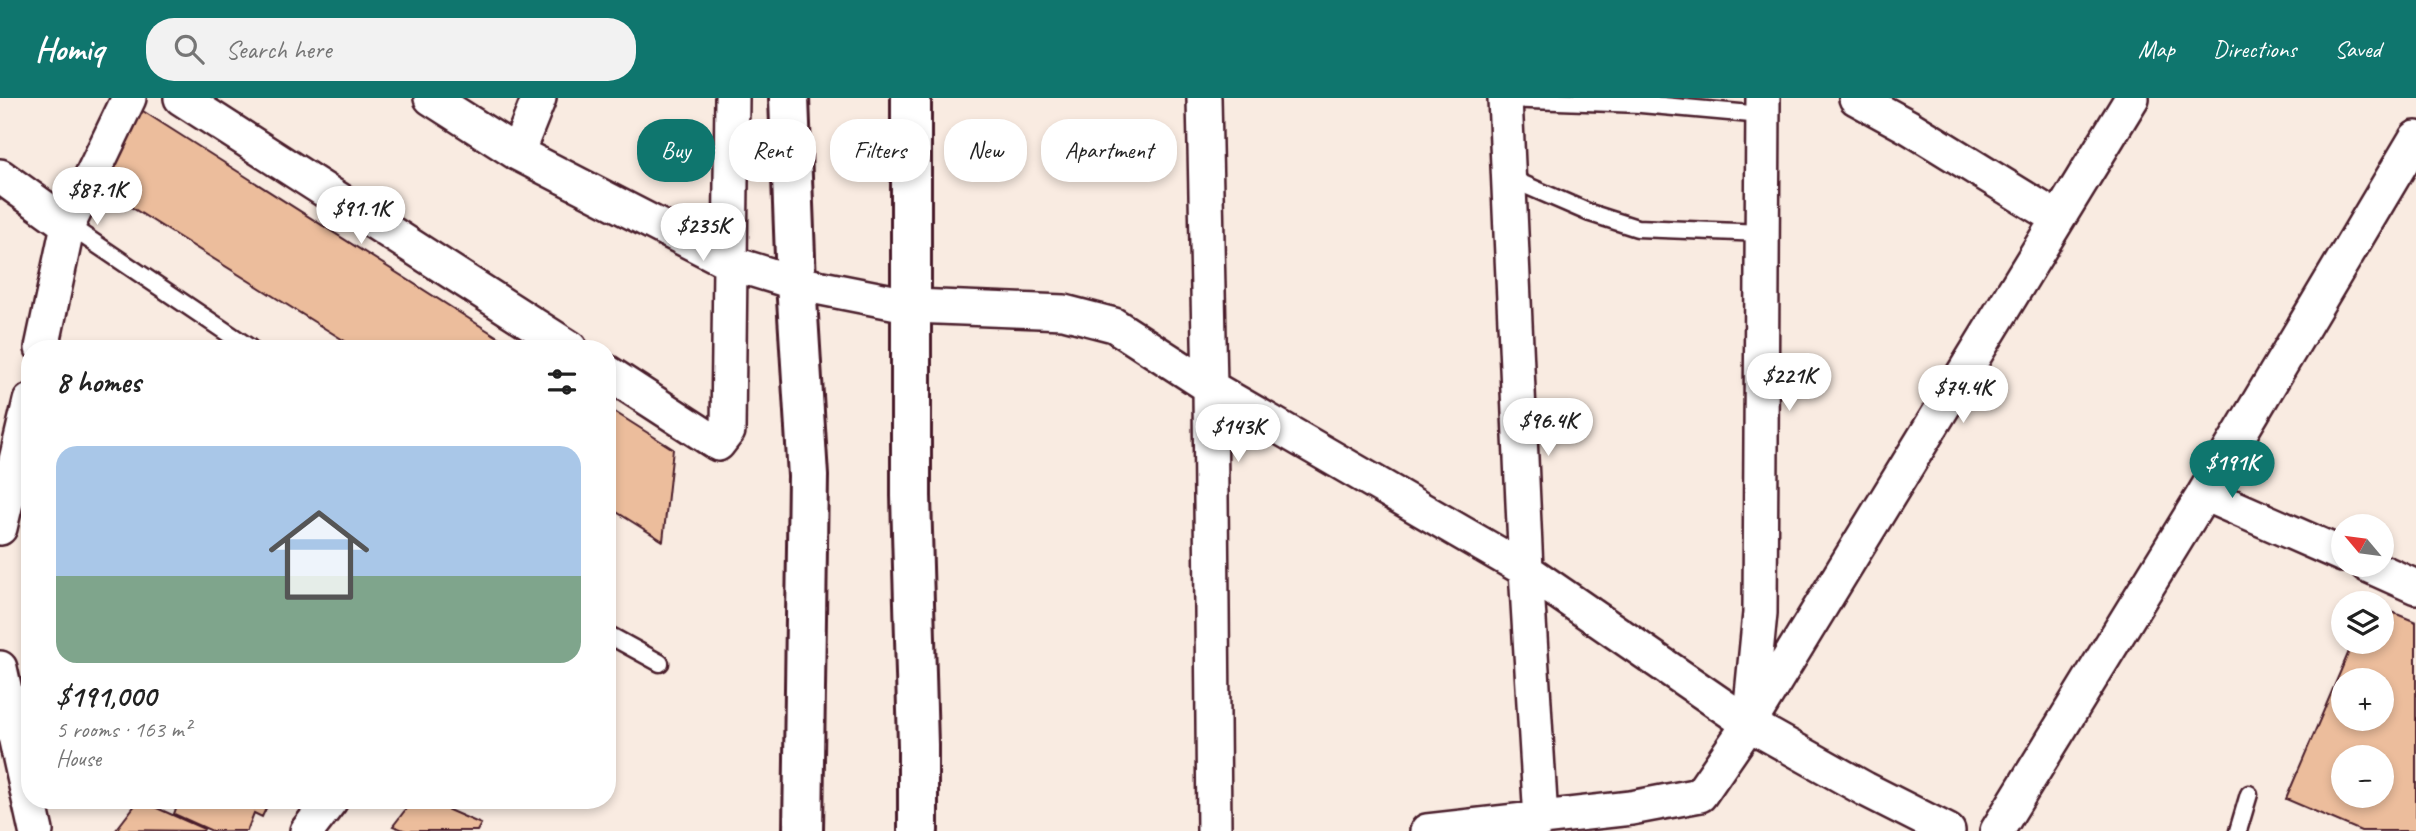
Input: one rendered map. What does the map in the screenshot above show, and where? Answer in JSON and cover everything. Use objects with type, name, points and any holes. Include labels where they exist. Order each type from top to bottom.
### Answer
[{"type":"main road","points":[[789,98],[796,283],[808,476],[803,831]]},
{"type":"main road","points":[[911,98],[911,496],[918,831]]},
{"type":"street","points":[[44,340],[68,225],[129,98]]},
{"type":"street","points":[[181,98],[558,340]]},
{"type":"street","points":[[431,98],[517,153],[730,263],[796,283],[913,306],[1064,312],[1114,325],[1210,387],[1526,570],[1749,724],[1865,789],[1948,831]]},
{"type":"street","points":[[517,153],[539,98]]},
{"type":"street","points":[[616,378],[718,444],[728,431],[732,98]]},
{"type":"street","points":[[1204,98],[1214,831]]},
{"type":"street","points":[[1856,98],[1909,127],[2057,218]]},
{"type":"street","points":[[1427,831],[1541,820],[1631,808],[1700,795],[1749,724],[2132,98]]},
{"type":"street","points":[[1505,99],[1526,570],[1541,820]]},
{"type":"street","points":[[1749,724],[1760,613],[1763,107]]},
{"type":"street","points":[[1997,831],[2204,494],[2416,138]]},
{"type":"street","points":[[0,176],[68,225]]},
{"type":"street","points":[[0,528],[5,485],[21,431]]},
{"type":"street","points":[[2204,494],[2331,550]]},
{"type":"street","points":[[2394,577],[2416,587]]},
{"type":"street","points":[[0,668],[21,763]]},
{"type":"street","points":[[31,809],[36,831]]},
{"type":"street","points":[[307,831],[324,809]]},
{"type":"lane","points":[[1505,99],[1763,107]]},
{"type":"lane","points":[[1508,178],[1590,213],[1637,228],[1763,233]]},
{"type":"lane","points":[[68,225],[238,340]]},
{"type":"lane","points":[[616,639],[660,663]]},
{"type":"lane","points":[[2238,831],[2249,794]]},
{"type":"building","points":[[135,106],[502,340],[343,340],[91,182]]},
{"type":"building","points":[[616,413],[673,449],[663,541],[616,512]]},
{"type":"building","points":[[2394,613],[2416,622],[2416,831],[2361,831],[2286,799],[2331,694],[2331,731],[2394,731],[2394,668],[2342,668],[2348,654],[2394,654]]},
{"type":"building","points":[[132,809],[159,809],[204,829],[203,831],[116,830]]},
{"type":"building","points":[[176,809],[266,809],[262,817],[254,813],[247,831],[212,831],[174,814]]},
{"type":"building","points":[[406,809],[447,809],[481,824],[477,831],[406,831],[393,826]]}]
